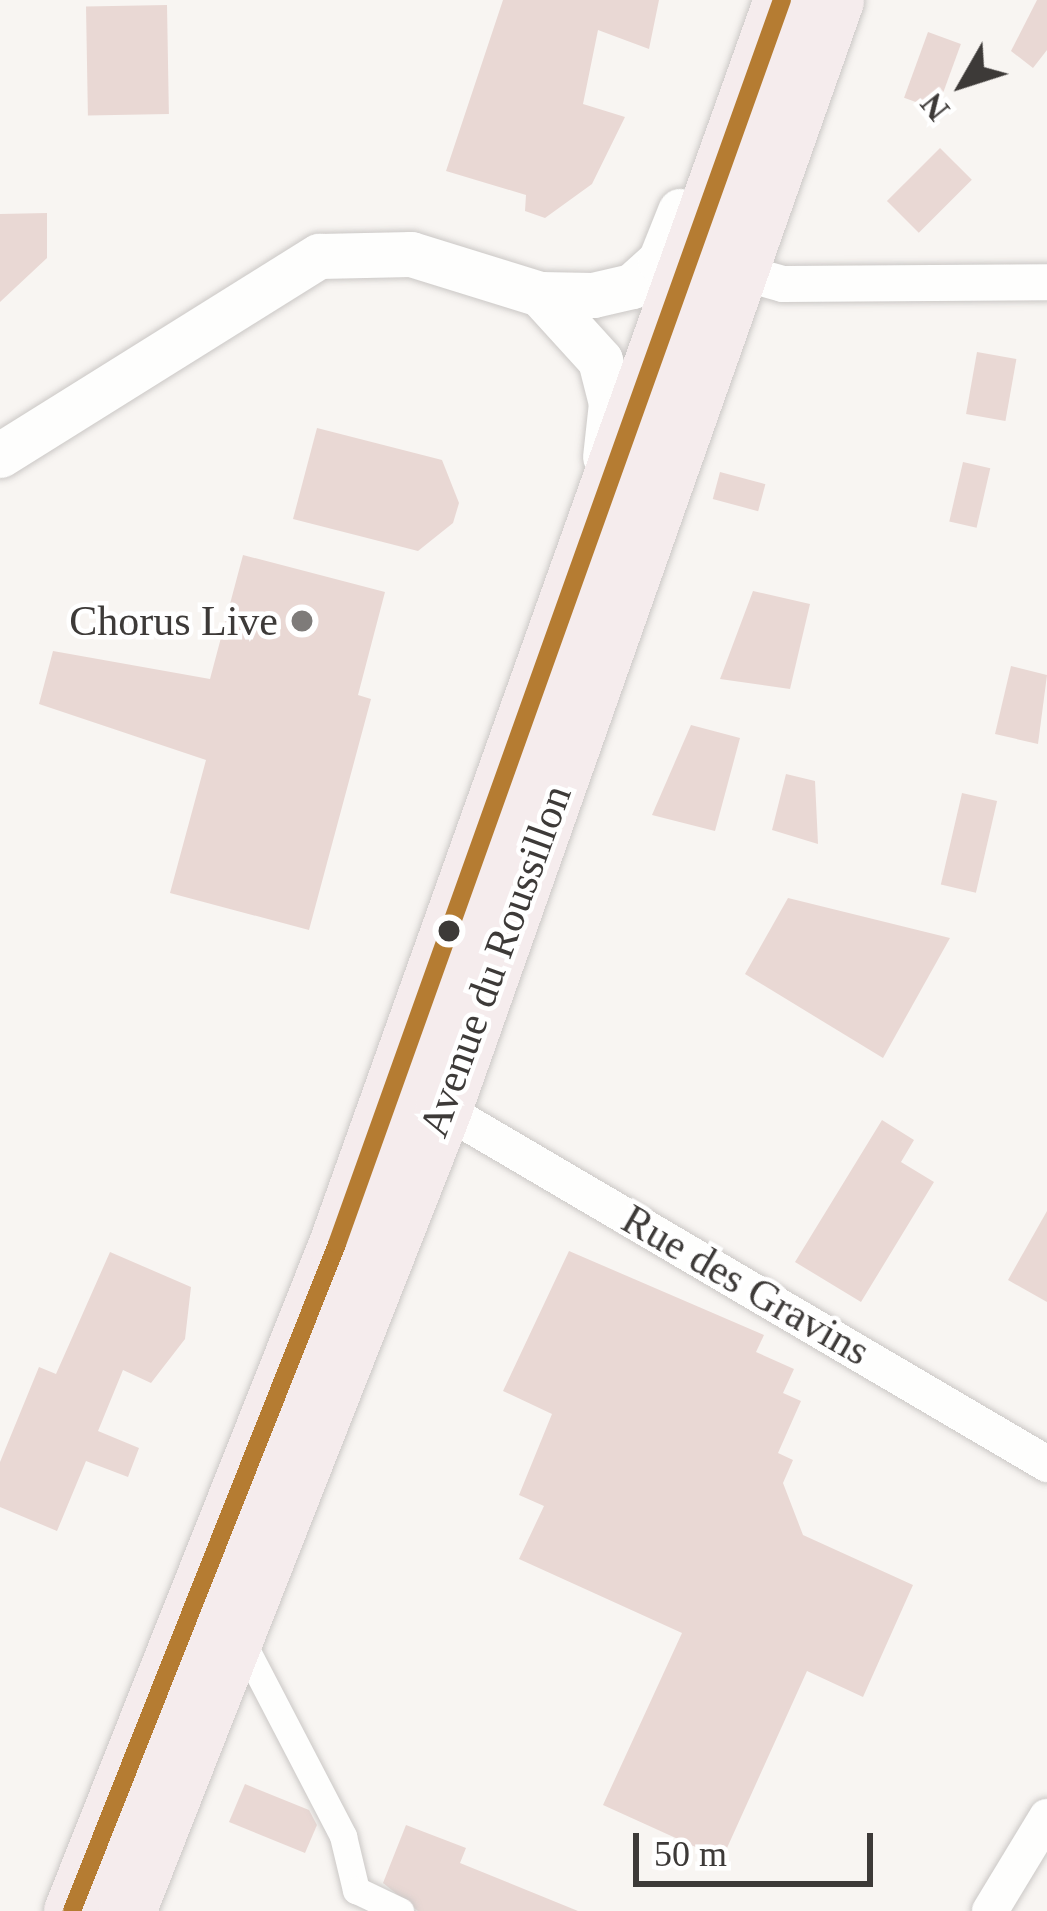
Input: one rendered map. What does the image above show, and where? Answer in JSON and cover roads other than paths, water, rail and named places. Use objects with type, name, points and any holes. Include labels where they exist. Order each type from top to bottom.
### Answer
[{"type":"main road","name":"Avenue du Roussillon","points":[[72,1911],[337,1244],[778,0]]},
{"type":"main road","name":"Avenue du Roussillon","points":[[127,1911],[443,1109],[836,0]]},
{"type":"street","points":[[0,455],[319,256],[411,254],[540,294],[632,286],[660,262],[731,76],[778,0]]},
{"type":"street","points":[[740,272],[783,284],[1047,283]]},
{"type":"street","points":[[540,294],[601,360],[611,403],[599,505]]},
{"type":"street","name":"Rue des Gravins","points":[[443,1109],[1047,1464]]},
{"type":"street","points":[[238,1634],[343,1836],[356,1890],[400,1911]]},
{"type":"street","points":[[990,1911],[1047,1817]]},
{"type":"place","name":"Chorus Live","points":[[302,621]]}]
